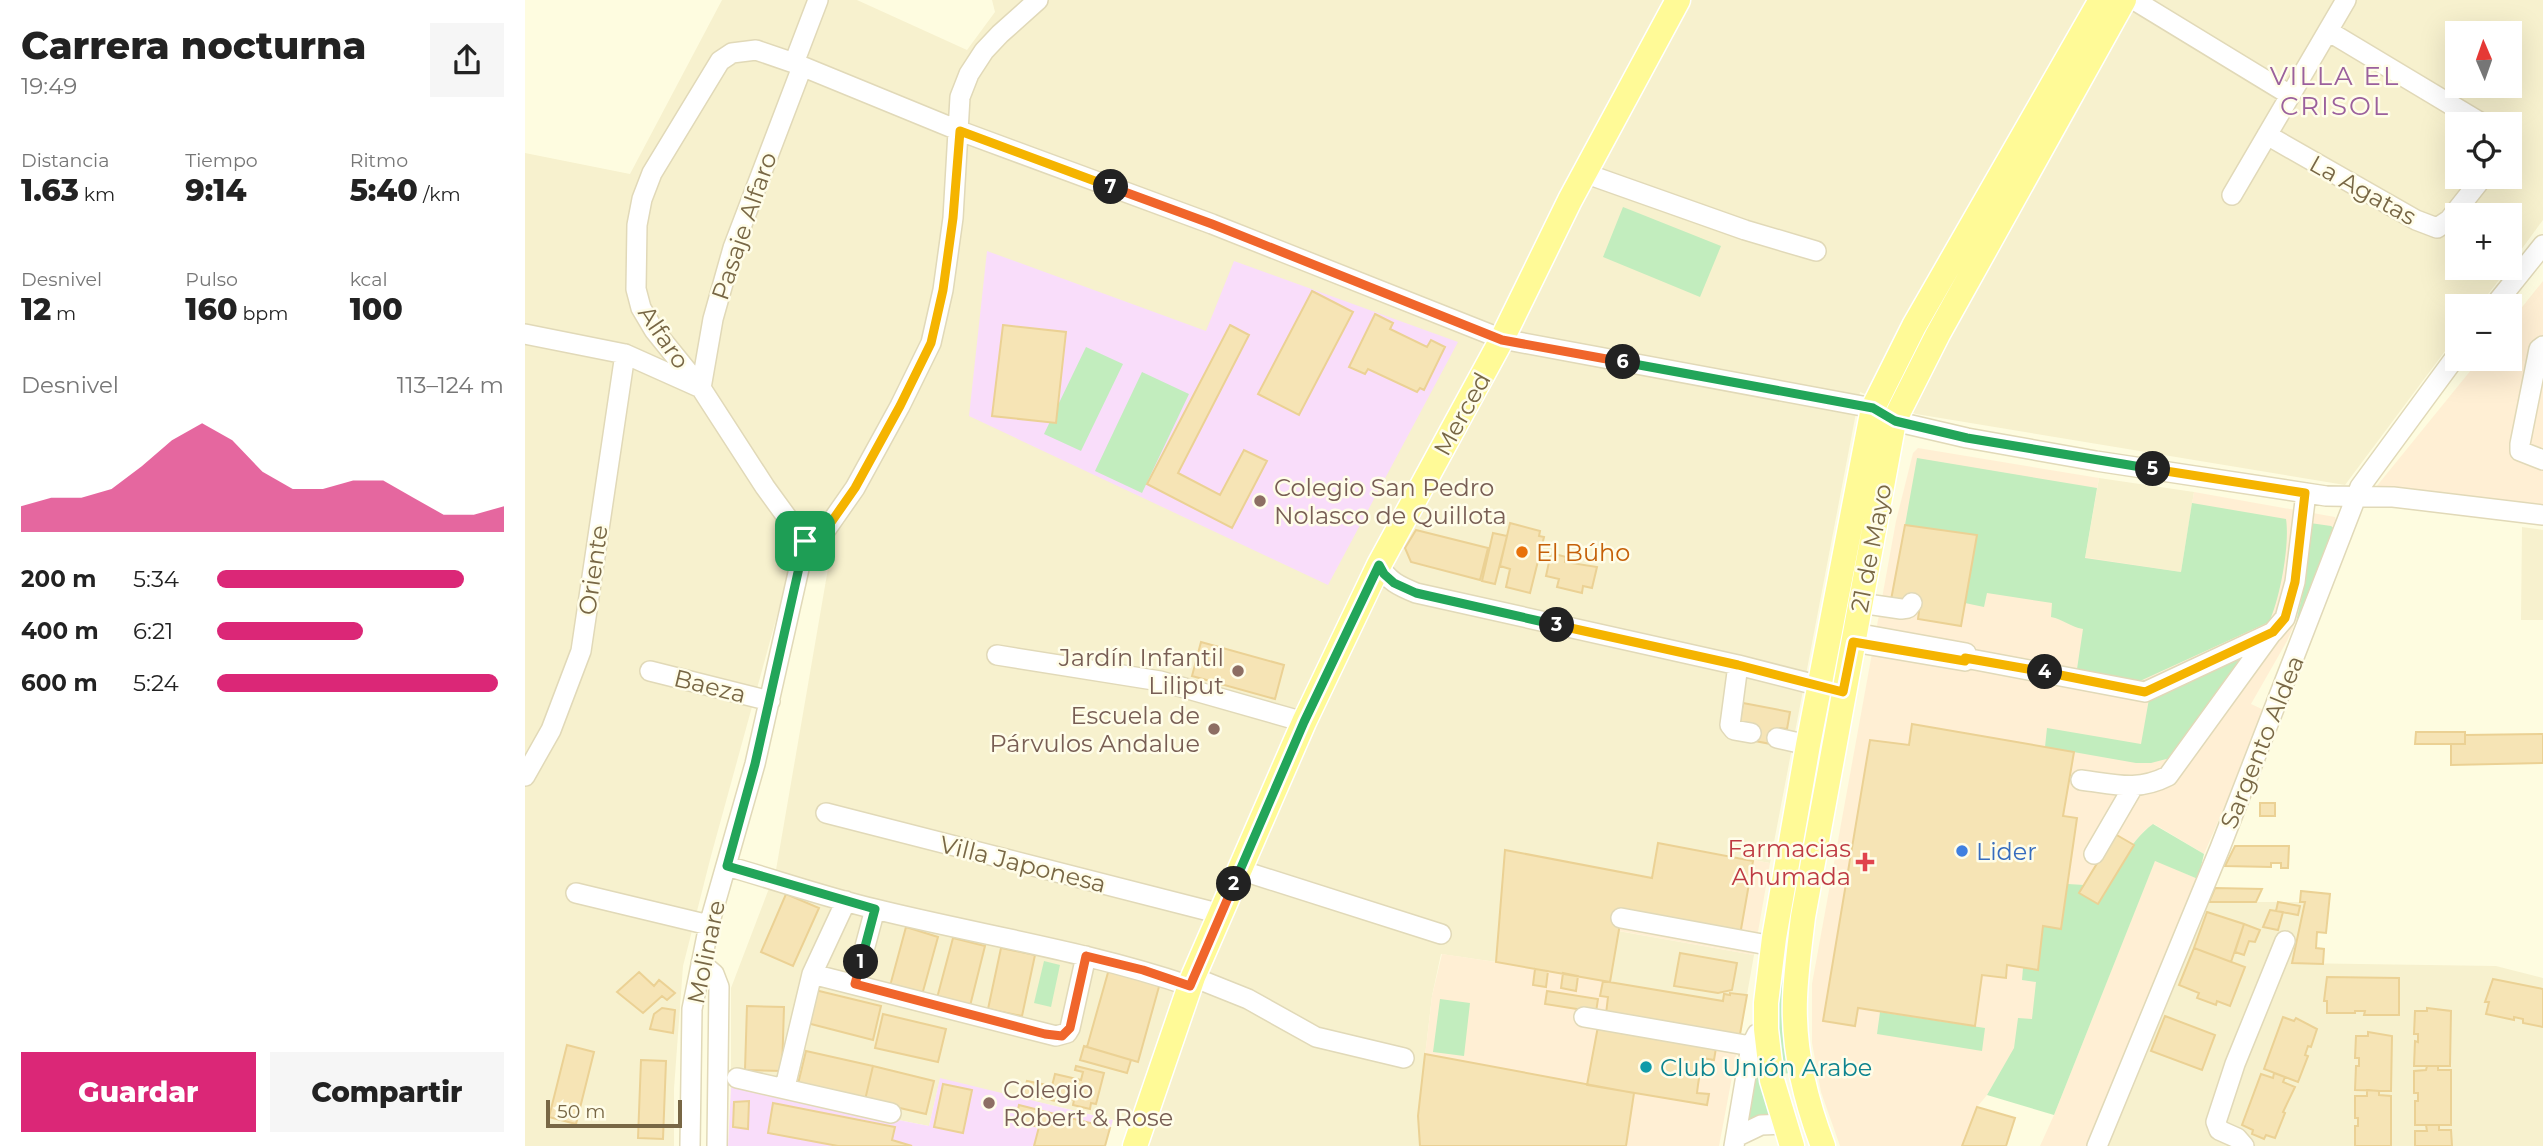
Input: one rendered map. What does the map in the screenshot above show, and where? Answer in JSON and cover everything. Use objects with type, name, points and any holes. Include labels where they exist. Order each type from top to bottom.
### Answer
[{"type":"main road","name":"Merced","points":[[1135,1146],[1192,982],[1304,722],[1379,565],[1502,340],[1584,173],[1678,0]]},
{"type":"main road","name":"21 de Mayo","points":[[1788,1135],[1772,1080],[1766,1015],[1773,946],[1819,685],[1873,408],[1914,326],[2101,0]]},
{"type":"main road","name":"21 de Mayo","points":[[1823,1146],[1808,1101],[1800,1064],[1795,997],[1803,917],[1895,421],[1938,334],[2124,0]]},
{"type":"street","name":"Pasaje Alfaro","points":[[701,388],[713,319],[733,248],[798,65],[818,0]]},
{"type":"street","points":[[805,541],[825,531],[855,488],[931,343],[943,290],[952,230],[960,97],[969,74],[1000,34],[1038,0]]},
{"type":"street","points":[[2134,0],[2290,95]]},
{"type":"street","points":[[2232,195],[2346,0]]},
{"type":"street","points":[[2328,31],[2463,112]]},
{"type":"street","name":"Alfaro","points":[[798,65],[756,50],[732,53],[720,61],[652,173],[642,199],[638,225],[636,289],[641,308],[654,330],[701,388],[765,487],[805,541]]},
{"type":"street","points":[[798,65],[960,131],[1212,224],[1502,340],[1873,408],[1895,421],[1967,438],[2096,461],[2305,493],[2357,498],[2393,497],[2543,515]]},
{"type":"street","name":"La Agatas","points":[[2267,135],[2416,220],[2437,228],[2449,220],[2474,189]]},
{"type":"street","points":[[1584,173],[1745,230],[1816,251]]},
{"type":"street","points":[[2504,294],[2543,246]]},
{"type":"street","points":[[525,334],[625,354],[701,388]]},
{"type":"street","points":[[2543,346],[2539,349],[2520,444],[2520,452],[2543,460]]},
{"type":"street","name":"Oriente","points":[[525,776],[551,730],[581,652],[625,354]]},
{"type":"street","name":"Sargento Aldea","points":[[2097,1146],[2229,824],[2366,477],[2445,371]]},
{"type":"street","points":[[2081,779],[2133,787],[2151,784],[2168,776],[2285,618],[2292,594],[2305,493]]},
{"type":"street","name":"Molinare","points":[[689,1146],[692,1009],[709,925],[770,701],[805,541]]},
{"type":"street","points":[[1379,565],[1394,583],[1416,593],[1738,665],[1843,692]]},
{"type":"street","points":[[1860,603],[1901,609],[1908,608],[1912,603]]},
{"type":"street","points":[[1854,638],[2145,692],[2273,632]]},
{"type":"street","points":[[997,655],[1160,681],[1304,722]]},
{"type":"street","points":[[1738,665],[1730,725],[1734,730],[1751,733]]},
{"type":"street","name":"Baeza","points":[[650,671],[770,701]]},
{"type":"street","points":[[1777,738],[1808,745]]},
{"type":"street","points":[[2094,854],[2133,787]]},
{"type":"street","name":"Villa Japonesa","points":[[826,813],[1221,914]]},
{"type":"street","points":[[727,866],[875,909],[1192,982],[1248,999],[1315,1037],[1404,1058]]},
{"type":"street","points":[[1240,870],[1441,934]]},
{"type":"street","points":[[576,893],[709,925]]},
{"type":"street","points":[[785,1087],[812,974],[846,901]]},
{"type":"street","points":[[855,984],[875,909]]},
{"type":"street","points":[[1621,919],[1773,946]]},
{"type":"street","points":[[2244,1146],[2237,1138],[2219,1130],[2216,1122],[2235,1064],[2285,941]]},
{"type":"street","points":[[812,974],[1045,1034],[1062,1036],[1070,1028],[1086,956]]},
{"type":"street","points":[[701,963],[714,974],[719,987],[717,1146]]},
{"type":"street","name":"21 de Mayo","points":[[1735,1142],[1751,1046],[1766,1015]]},
{"type":"street","points":[[1584,1017],[1751,1046]]},
{"type":"street","points":[[737,1078],[891,1113]]},
{"type":"street","name":"21 de Mayo","points":[[1735,1142],[1762,1125],[1788,1135]]},
{"type":"shaded area","points":[[722,0],[857,0],[967,50],[995,12],[992,0],[2543,0],[2543,220],[2522,249],[2522,203],[2445,203],[2445,280],[2499,280],[2488,294],[2445,294],[2445,351],[2345,485],[1916,414],[1860,392],[1770,863],[1658,843],[1652,878],[1496,962],[1441,954],[1432,996],[1418,1116],[1420,1146],[1136,1146],[1140,1126],[940,1079],[929,1126],[731,1087],[731,988],[776,870],[830,557],[786,583],[711,856],[683,966],[674,1089],[674,1146],[525,1146],[525,153],[630,174]]},
{"type":"shaded area","name":"Colegio San Pedro Nolasco de Quillota","points":[[987,251],[1206,331],[1234,261],[1458,342],[1328,585],[969,416]]},
{"type":"shaded area","points":[[2543,281],[2543,504],[2376,487],[2470,371],[2522,371],[2522,307]]},
{"type":"shaded area","points":[[1918,448],[2099,478],[2085,557],[2181,572],[2194,492],[2335,517],[2338,525],[2287,641],[2251,704],[2266,711],[2204,854],[2154,824],[2144,831],[1987,1095],[1977,1107],[1962,1146],[1840,1146],[1821,1092],[1812,1043],[1812,984],[1896,521],[1913,453]]},
{"type":"shaded area","points":[[2099,478],[2194,492],[2181,572],[2085,558]]},
{"type":"shaded area","points":[[2522,527],[2543,530],[2543,620],[2521,620]]},
{"type":"shaded area","points":[[1658,843],[1770,863],[1754,955],[1619,931],[1610,982],[1603,981],[1608,997],[1606,1014],[1739,1040],[1719,1146],[1420,1146],[1418,1116],[1432,996],[1442,954],[1496,962],[1505,850],[1652,878]]},
{"type":"shaded area","points":[[2155,860],[2198,879],[2089,1146],[2040,1146],[2054,1115]]},
{"type":"shaded area","points":[[2209,902],[2305,902],[2293,963],[2496,966],[2543,978],[2543,1146],[2105,1146],[2180,954]]},
{"type":"shaded area","points":[[1618,931],[1754,955],[1739,1040],[1606,1014],[1603,981],[1609,981]]},
{"type":"shaded area","name":"Colegio Robert & Rose","points":[[940,1078],[1113,1120],[1105,1146],[728,1146],[731,1087],[929,1126]]},
{"type":"green space","points":[[1623,207],[1721,246],[1700,297],[1603,257]]},
{"type":"green space","points":[[1086,347],[1123,364],[1081,451],[1044,434]]},
{"type":"green space","points":[[1142,372],[1189,394],[1142,493],[1095,471]]},
{"type":"green space","points":[[1917,458],[2097,488],[2085,558],[2181,572],[2192,503],[2286,519],[2287,542],[2283,571],[2269,622],[2140,681],[2077,669],[2083,629],[2051,617],[2052,603],[1987,593],[1984,607],[1965,603],[1977,535],[1905,525]]},
{"type":"green space","points":[[2310,523],[2331,526],[2335,529],[2335,535],[2296,622],[2304,588]]},
{"type":"green space","points":[[2254,649],[2174,757],[2151,763],[2136,763],[2045,747],[2047,728],[2141,744],[2149,699]]},
{"type":"green space","points":[[2153,824],[2204,854],[2198,879],[2155,861],[2054,1115],[1987,1095],[2014,1048],[2018,1018],[2032,1019],[2036,982],[2022,980],[2023,968],[2038,970],[2043,926],[2061,928],[2068,884],[2084,885],[2080,893],[2099,903],[2129,850]]},
{"type":"green space","points":[[1803,834],[1808,845],[1785,1040],[1790,1073],[1781,1074],[1778,1044],[1779,984]]},
{"type":"green space","points":[[1044,961],[1060,965],[1051,1007],[1034,1003]]},
{"type":"green space","points":[[1440,999],[1470,1003],[1464,1056],[1433,1052]]},
{"type":"green space","points":[[1880,1012],[1985,1028],[1982,1051],[1877,1034]]},
{"type":"green space","points":[[1757,1052],[1774,1115],[1744,1123]]},
{"type":"building","points":[[1312,291],[1353,312],[1299,415],[1258,394]]},
{"type":"building","points":[[1375,314],[1393,323],[1390,329],[1427,347],[1431,340],[1445,347],[1424,390],[1420,388],[1417,392],[1368,369],[1365,374],[1349,367]]},
{"type":"building","points":[[1003,325],[1066,332],[1056,423],[992,416]]},
{"type":"building","points":[[1230,325],[1249,335],[1178,473],[1220,495],[1244,450],[1267,461],[1232,528],[1147,484]]},
{"type":"building","name":"El Búho","points":[[1510,523],[1540,531],[1539,536],[1544,537],[1530,593],[1506,587],[1510,569],[1500,566]]},
{"type":"building","points":[[1905,525],[1977,535],[1961,626],[1918,619],[1920,604],[1891,600]]},
{"type":"building","points":[[1416,530],[1488,548],[1480,580],[1411,562],[1405,548]]},
{"type":"building","points":[[1493,533],[1507,536],[1495,584],[1482,581]]},
{"type":"building","points":[[1551,553],[1566,557],[1565,562],[1597,567],[1592,588],[1583,586],[1582,593],[1557,587],[1559,579],[1546,576]]},
{"type":"building","name":"Jardín Infantil Liliput","points":[[1201,642],[1284,665],[1275,699],[1192,676]]},
{"type":"building","points":[[1743,703],[1790,712],[1787,729],[1780,728],[1776,745],[1750,740],[1740,722]]},
{"type":"building","name":"Lider","points":[[1912,724],[2074,752],[2063,816],[2077,818],[2061,929],[2043,926],[2038,970],[2007,965],[2006,978],[1982,975],[1975,1026],[1858,1008],[1855,1026],[1823,1021],[1870,740],[1909,745]]},
{"type":"building","points":[[2416,732],[2465,732],[2465,744],[2415,744]]},
{"type":"building","points":[[2543,734],[2543,763],[2451,765],[2451,744],[2465,744],[2465,735]]},
{"type":"building","points":[[2260,803],[2275,803],[2275,816],[2260,816]]},
{"type":"building","points":[[2115,834],[2134,845],[2098,904],[2079,893]]},
{"type":"building","points":[[1658,843],[1753,861],[1740,935],[1622,912],[1610,982],[1496,962],[1505,850],[1652,878]]},
{"type":"building","points":[[2235,846],[2289,846],[2288,868],[2281,868],[2281,863],[2271,863],[2271,867],[2225,866]]},
{"type":"building","points":[[2215,888],[2262,889],[2256,902],[2209,902]]},
{"type":"building","points":[[2301,891],[2330,894],[2326,933],[2317,932],[2316,948],[2324,949],[2323,964],[2292,963],[2305,902],[2300,902]]},
{"type":"building","points":[[786,894],[819,908],[793,966],[761,952]]},
{"type":"building","points":[[2278,902],[2300,906],[2298,915],[2276,911]]},
{"type":"building","points":[[2270,910],[2283,912],[2278,930],[2263,927]]},
{"type":"building","points":[[2207,912],[2244,924],[2231,962],[2194,948]]},
{"type":"building","points":[[2244,924],[2260,930],[2255,942],[2249,941],[2244,955],[2235,952]]},
{"type":"building","points":[[906,927],[938,937],[922,995],[890,986]]},
{"type":"building","points":[[953,938],[985,946],[970,1006],[937,998]]},
{"type":"building","points":[[1001,948],[1035,955],[1022,1016],[988,1009]]},
{"type":"building","points":[[2194,948],[2245,967],[2230,1006],[2217,1001],[2216,1005],[2197,998],[2199,993],[2179,985]]},
{"type":"building","points":[[1680,953],[1737,963],[1732,990],[1718,993],[1674,986]]},
{"type":"building","points":[[1109,969],[1160,983],[1138,1062],[1087,1047]]},
{"type":"building","points":[[1535,969],[1548,971],[1546,987],[1533,985]]},
{"type":"building","points":[[639,972],[654,986],[659,980],[675,993],[667,1000],[662,996],[643,1013],[617,992]]},
{"type":"building","points":[[1563,973],[1578,976],[1576,991],[1561,988]]},
{"type":"building","points":[[2327,977],[2399,978],[2399,1015],[2364,1015],[2365,1011],[2327,1013],[2327,1001],[2324,1001]]},
{"type":"building","points":[[2493,979],[2543,989],[2543,1027],[2523,1023],[2523,1019],[2514,1017],[2514,1020],[2486,1014],[2489,1002],[2485,1002]]},
{"type":"building","points":[[1603,981],[1723,1001],[1724,994],[1747,995],[1739,1040],[1606,1014],[1608,997],[1600,996]]},
{"type":"building","points":[[815,990],[881,1006],[873,1040],[807,1023]]},
{"type":"building","points":[[1547,991],[1598,999],[1596,1012],[1545,1004]]},
{"type":"building","points":[[747,1006],[784,1007],[782,1071],[745,1070]]},
{"type":"building","points":[[662,1008],[675,1010],[673,1033],[650,1029],[654,1014]]},
{"type":"building","points":[[2427,1008],[2451,1011],[2450,1066],[2414,1066],[2415,1041],[2418,1042],[2418,1034],[2414,1034],[2415,1011],[2427,1011]]},
{"type":"building","points":[[883,1014],[946,1029],[938,1062],[875,1048]]},
{"type":"building","points":[[2165,1016],[2215,1035],[2202,1070],[2151,1051]]},
{"type":"building","points":[[2283,1017],[2294,1021],[2296,1018],[2317,1029],[2311,1047],[2308,1046],[2305,1055],[2308,1056],[2298,1082],[2264,1069]]},
{"type":"building","name":"Club Unión Arabe","points":[[1599,1021],[1716,1048],[1714,1060],[1702,1058],[1697,1093],[1709,1094],[1707,1105],[1587,1085]]},
{"type":"building","points":[[2368,1032],[2392,1036],[2391,1091],[2355,1090],[2356,1066],[2359,1066],[2359,1058],[2355,1058],[2356,1036],[2368,1036]]},
{"type":"building","points":[[567,1045],[594,1052],[576,1124],[549,1117]]},
{"type":"building","points":[[1084,1046],[1131,1060],[1127,1073],[1080,1060]]},
{"type":"building","points":[[806,1051],[873,1066],[865,1100],[798,1084]]},
{"type":"building","points":[[1425,1054],[1634,1093],[1626,1146],[1420,1146],[1418,1116]]},
{"type":"building","points":[[641,1060],[666,1061],[663,1139],[638,1138]]},
{"type":"building","points":[[873,1066],[934,1081],[926,1114],[865,1100]]},
{"type":"building","points":[[1076,1066],[1104,1073],[1096,1104],[1091,1103],[1090,1109],[1073,1105],[1074,1100],[1066,1098],[1065,1103],[1023,1094],[1027,1081],[1052,1086],[1055,1074],[1081,1080],[1083,1072],[1075,1070]]},
{"type":"building","points":[[2427,1066],[2438,1066],[2438,1070],[2451,1070],[2451,1125],[2415,1125],[2415,1101],[2418,1101],[2418,1093],[2414,1093],[2414,1071],[2426,1070]]},
{"type":"building","points":[[2274,1073],[2285,1077],[2283,1082],[2295,1087],[2275,1138],[2266,1135],[2264,1139],[2252,1134],[2253,1130],[2242,1125],[2261,1074],[2273,1078]]},
{"type":"building","points":[[943,1084],[972,1090],[963,1133],[934,1127]]},
{"type":"building","points":[[2367,1090],[2391,1096],[2391,1146],[2355,1146],[2355,1126],[2358,1126],[2358,1118],[2355,1118],[2355,1096],[2367,1096]]},
{"type":"building","points":[[749,1101],[748,1129],[733,1127],[734,1102]]},
{"type":"building","points":[[773,1103],[895,1127],[892,1140],[912,1146],[838,1146],[768,1133]]},
{"type":"building","points":[[1019,1105],[1110,1128],[1105,1146],[1034,1146],[1039,1127],[1015,1121]]},
{"type":"building","points":[[1977,1107],[2015,1118],[2006,1146],[1962,1146]]},
{"type":"building","points":[[2426,1125],[2439,1125],[2439,1130],[2451,1130],[2452,1146],[2415,1146],[2415,1131],[2427,1131]]},
{"type":"place","name":"Colegio San Pedro Nolasco de Quillota","points":[[1260,501]]},
{"type":"place","name":"El Búho","points":[[1522,552]]},
{"type":"place","name":"Jardín Infantil Liliput","points":[[1238,671]]},
{"type":"place","name":"Escuela de Párvulos Andalue","points":[[1214,729]]},
{"type":"place","name":"Lider","points":[[1962,851]]},
{"type":"place","name":"Farmacias Ahumada","points":[[1865,862]]},
{"type":"place","name":"Club Unión Arabe","points":[[1646,1067]]},
{"type":"place","name":"Colegio Robert & Rose","points":[[989,1103]]},
{"type":"district","name":"VILLA EL CRISOL","points":[[2335,91]]},
{"type":"route","points":[[960,131],[1212,224],[1502,340],[1873,408],[1895,421],[1967,438],[2305,493],[2295,582],[2285,618],[2273,632],[2145,692],[1965,658],[1965,661],[1853,642],[1843,692],[1738,665],[1416,593],[1394,583],[1379,565],[1304,722],[1190,986],[1143,970],[1086,956],[1070,1028],[1062,1036],[1045,1034],[855,984],[875,909],[727,866],[755,764],[805,541],[825,531],[855,488],[931,343],[943,290],[953,218],[960,131]]}]
